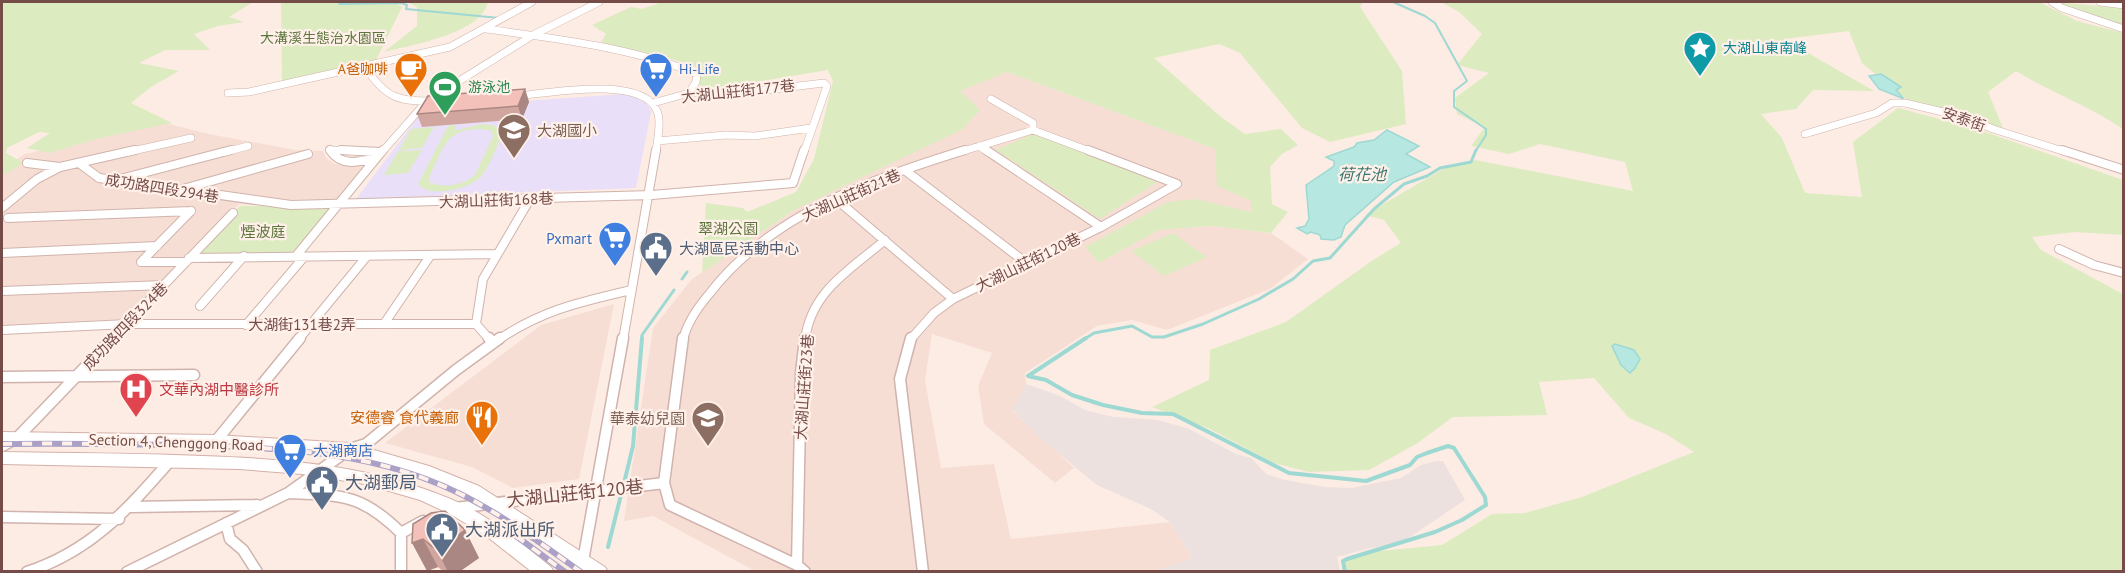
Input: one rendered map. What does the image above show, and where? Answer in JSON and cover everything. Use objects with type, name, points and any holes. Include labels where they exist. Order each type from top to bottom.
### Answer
[{"type":"main road","name":"Section 4, Chenggong Road","points":[[9,438],[216,441],[350,449],[423,470],[473,490],[599,572]]},
{"type":"main road","name":"Section 4, Chenggong Road","points":[[2,458],[273,465],[324,470],[371,479],[455,508],[502,537],[545,572]]},
{"type":"street","points":[[228,93],[249,92],[450,47],[531,2]]},
{"type":"street","points":[[246,325],[378,155],[427,101],[533,35],[600,2]]},
{"type":"street","points":[[2052,2],[2062,8],[2124,29]]},
{"type":"street","points":[[2100,2],[2124,5]]},
{"type":"street","points":[[486,29],[533,35],[665,61],[696,74],[696,82],[689,93]]},
{"type":"street","points":[[365,66],[385,94],[403,99],[448,101]]},
{"type":"street","name":"大湖山莊街177巷","points":[[653,103],[689,93],[740,93],[824,82],[827,87],[793,183]]},
{"type":"street","points":[[512,96],[619,90],[644,96],[653,103],[660,118],[652,195],[631,290],[599,490],[583,561]]},
{"type":"street","name":"大湖山莊街120巷","points":[[923,572],[900,380],[910,340],[934,313],[953,299],[1101,227],[1177,184],[1033,130],[1034,123],[991,99]]},
{"type":"street","name":"安泰街","points":[[1806,134],[1876,113],[1892,103],[1905,103],[1964,117],[1993,129],[2124,170]]},
{"type":"street","points":[[657,141],[726,135],[755,136],[811,128]]},
{"type":"street","name":"大湖山莊街21巷","points":[[664,483],[686,328],[722,275],[760,241],[836,199],[906,171],[1033,130]]},
{"type":"street","points":[[2,208],[37,179],[60,167],[191,138]]},
{"type":"street","points":[[114,181],[248,146]]},
{"type":"street","points":[[979,146],[1101,227]]},
{"type":"street","points":[[330,150],[334,158],[342,162],[378,155]]},
{"type":"street","points":[[180,190],[308,154]]},
{"type":"street","points":[[27,163],[60,167]]},
{"type":"street","name":"成功路四段294巷","points":[[79,163],[99,178],[114,181],[291,205],[341,204]]},
{"type":"street","points":[[906,171],[1025,262]]},
{"type":"street","name":"大湖山莊街168巷","points":[[341,204],[652,195],[793,183]]},
{"type":"street","points":[[492,342],[476,324],[483,279],[530,199]]},
{"type":"street","points":[[836,199],[953,299]]},
{"type":"street","points":[[8,218],[191,211],[141,262],[244,256],[496,254]]},
{"type":"street","name":"成功路四段324巷","points":[[2,446],[77,376],[233,213]]},
{"type":"street","name":"大湖山莊街23巷","points":[[801,568],[801,373],[806,333],[812,310],[823,293],[885,240]]},
{"type":"street","points":[[2,253],[157,246]]},
{"type":"street","points":[[2059,249],[2094,265],[2124,273]]},
{"type":"street","points":[[200,306],[244,256]]},
{"type":"street","points":[[216,441],[367,256]]},
{"type":"street","points":[[384,324],[430,256]]},
{"type":"street","points":[[2,291],[164,285]]},
{"type":"street","points":[[127,572],[288,493],[324,470],[350,449],[366,444],[492,342],[519,326],[559,308],[631,290]]},
{"type":"street","name":"大湖街131巷2弄","points":[[2,330],[127,324],[476,324]]},
{"type":"street","points":[[2,377],[194,375]]},
{"type":"street","points":[[27,572],[63,559],[91,542],[119,519],[170,461]]},
{"type":"street","name":"大湖山莊街120巷","points":[[401,532],[434,515],[455,508],[664,483],[670,505],[801,568]]},
{"type":"street","points":[[288,493],[338,496],[361,501],[376,510],[401,532],[401,572]]},
{"type":"street","points":[[130,507],[262,505]]},
{"type":"street","points":[[2,517],[119,519]]},
{"type":"street","points":[[226,523],[230,539],[243,550],[257,572]]},
{"type":"shaded area","points":[[1007,72],[1215,149],[1218,186],[1251,201],[1252,212],[1196,200],[1099,263],[1159,230],[1212,226],[1271,233],[1308,259],[1270,289],[1167,330],[1132,320],[1097,326],[1025,373],[1026,384],[1012,411],[1074,468],[1055,483],[984,424],[978,386],[992,353],[932,334],[925,380],[941,468],[994,464],[1011,539],[1170,522],[1192,558],[1154,572],[755,571],[653,516],[624,521],[653,328],[692,279],[794,210],[959,91]]},
{"type":"shaded area","name":"大湖國小","points":[[624,94],[640,99],[649,106],[651,112],[636,188],[356,199],[425,108]]},
{"type":"shaded area","points":[[165,123],[209,134],[295,150],[323,151],[326,158],[335,164],[366,163],[333,206],[284,207],[239,204],[128,319],[2,325],[2,169],[25,154]]},
{"type":"shaded area","points":[[614,304],[579,479],[513,488],[472,467],[385,443],[541,325]]},
{"type":"shaded area","points":[[1026,384],[1058,395],[1085,410],[1113,417],[1158,420],[1187,428],[1236,454],[1251,458],[1266,474],[1285,480],[1325,487],[1352,488],[1401,478],[1421,465],[1443,461],[1465,500],[1410,537],[1392,545],[1337,557],[1340,571],[1154,571],[1192,558],[1170,522],[1151,509],[1097,485],[1042,440],[1012,410]]},
{"type":"green space","points":[[2,2],[253,2],[229,17],[244,22],[218,26],[194,34],[210,50],[165,50],[139,63],[179,71],[151,87],[131,103],[172,123],[100,138],[50,153],[27,148],[50,133],[39,132],[7,148],[6,153],[24,163],[2,176]]},
{"type":"green space","name":"大溝溪生態治水園區","points":[[281,2],[394,2],[402,7],[376,60],[282,82]]},
{"type":"green space","points":[[407,2],[488,2],[483,13],[459,30],[427,42],[384,52],[417,26],[417,7]]},
{"type":"green space","name":"翠湖公園","points":[[657,2],[1363,2],[1360,7],[1402,71],[1406,124],[1330,142],[1302,128],[1240,53],[1219,44],[1154,58],[1221,117],[1245,134],[1281,129],[1298,145],[1282,154],[1270,167],[1272,204],[1288,212],[1271,233],[1212,226],[1159,230],[1099,263],[1085,247],[1168,202],[1196,199],[1251,212],[1251,201],[1217,186],[1215,149],[1007,72],[960,91],[980,110],[963,129],[794,210],[702,273],[706,203],[743,208],[747,212],[796,192],[814,159],[833,81],[828,70],[726,87],[700,87],[698,68],[601,42],[606,34],[592,25],[631,7],[642,9],[657,4]]},
{"type":"green space","points":[[1441,2],[2039,2],[2077,21],[2123,33],[2123,129],[2016,71],[1988,92],[2003,128],[1910,102],[1862,63],[1849,31],[1784,39],[1874,91],[1813,90],[1796,109],[1761,114],[1782,138],[1805,193],[1862,197],[1853,142],[1898,108],[1977,129],[2123,180],[2123,235],[2075,232],[2032,237],[2041,250],[2123,294],[2123,571],[1346,571],[1342,560],[1369,552],[1442,545],[1492,514],[1525,513],[1582,497],[1694,452],[1666,434],[1629,418],[1594,378],[1539,382],[1547,415],[1453,417],[1416,444],[1369,470],[1309,472],[1274,463],[1210,429],[1152,407],[1209,380],[1210,350],[1286,322],[1373,260],[1401,243],[1384,220],[1365,215],[1443,169],[1475,160],[1633,191],[1625,162],[1540,144],[1509,154],[1471,146],[1485,127],[1457,114],[1455,98],[1489,73],[1457,65],[1482,34],[1459,12]]},
{"type":"green space","points":[[2053,2],[2123,8],[2123,27]]},
{"type":"green space","points":[[481,124],[492,125],[501,130],[502,135],[488,165],[478,179],[461,188],[451,190],[431,191],[424,188],[418,184],[448,126],[456,125],[454,131]],"holes":[[[470,130],[491,131],[493,136],[475,175],[453,185],[429,182],[442,149],[453,136]]]},
{"type":"green space","points":[[434,127],[422,148],[399,150],[411,129]]},
{"type":"green space","points":[[1035,133],[1157,182],[1100,219],[996,150]]},
{"type":"green space","points":[[422,150],[408,173],[384,175],[398,151]]},
{"type":"green space","name":"煙波庭","points":[[240,206],[333,206],[291,256],[189,258]]},
{"type":"green space","points":[[1173,233],[1207,257],[1164,276],[1131,251]]},
{"type":"water","points":[[1881,74],[1901,87],[1896,90],[1904,99],[1879,89],[1869,76]]},
{"type":"water","name":"荷花池","points":[[1387,130],[1419,146],[1406,154],[1430,167],[1394,182],[1345,225],[1341,237],[1334,240],[1321,239],[1320,235],[1311,232],[1307,234],[1297,228],[1305,226],[1309,219],[1306,185],[1334,166],[1334,161],[1326,157],[1354,147],[1357,143],[1374,140]]},
{"type":"water","points":[[1615,344],[1634,350],[1640,359],[1630,373],[1621,365],[1612,346]]},
{"type":"building","points":[[525,89],[518,106],[417,114],[428,96]]},
{"type":"building","points":[[445,511],[465,530],[437,550],[423,539],[412,543],[413,524],[431,513]]},
{"type":"waterway","points":[[338,2],[340,4],[401,3],[407,5],[406,9],[499,18]]},
{"type":"waterway","points":[[1393,2],[1435,23],[1467,81],[1454,91],[1454,107],[1486,129],[1486,135],[1475,151]]},
{"type":"waterway","points":[[1083,340],[1094,333],[1132,326],[1152,337],[1164,337],[1203,324],[1259,299],[1293,279],[1313,261],[1330,258],[1374,209],[1404,184],[1427,176],[1440,168],[1471,162],[1475,151]]},
{"type":"waterway","points":[[682,279],[687,272]]},
{"type":"waterway","points":[[642,338],[674,290]]},
{"type":"waterway","points":[[625,479],[633,446],[642,338]]},
{"type":"waterway","points":[[1086,338],[1028,376],[1046,380],[1072,395],[1103,405],[1142,413],[1173,414],[1289,473],[1366,481],[1410,465],[1417,457],[1427,453],[1448,446],[1454,448],[1485,497],[1486,505],[1462,520],[1435,532],[1347,559],[1343,561],[1345,572]]},
{"type":"waterway","points":[[608,547],[621,495]]},
{"type":"railway","points":[[2,444],[245,447],[306,452],[367,462],[426,479],[467,497],[506,520],[581,572]]},
{"type":"railway","points":[[516,536],[565,572]]},
{"type":"place","name":"大湖山東南峰","points":[[1700,77]]},
{"type":"place","name":"A爸咖啡","points":[[411,98]]},
{"type":"place","name":"Hi-Life","points":[[656,98]]},
{"type":"place","name":"游泳池","points":[[445,116]]},
{"type":"place","name":"大湖國小","points":[[514,159]]},
{"type":"place","name":"Pxmart","points":[[615,267]]},
{"type":"place","name":"大湖區民活動中心","points":[[656,277]]},
{"type":"place","name":"文華內湖中醫診所","points":[[136,418]]},
{"type":"place","name":"安德睿 食代義廊","points":[[482,446]]},
{"type":"place","name":"華泰幼兒園","points":[[708,447]]},
{"type":"place","name":"大湖商店","points":[[290,479]]},
{"type":"place","name":"大湖郵局","points":[[322,511]]},
{"type":"place","name":"大湖派出所","points":[[442,558]]}]
